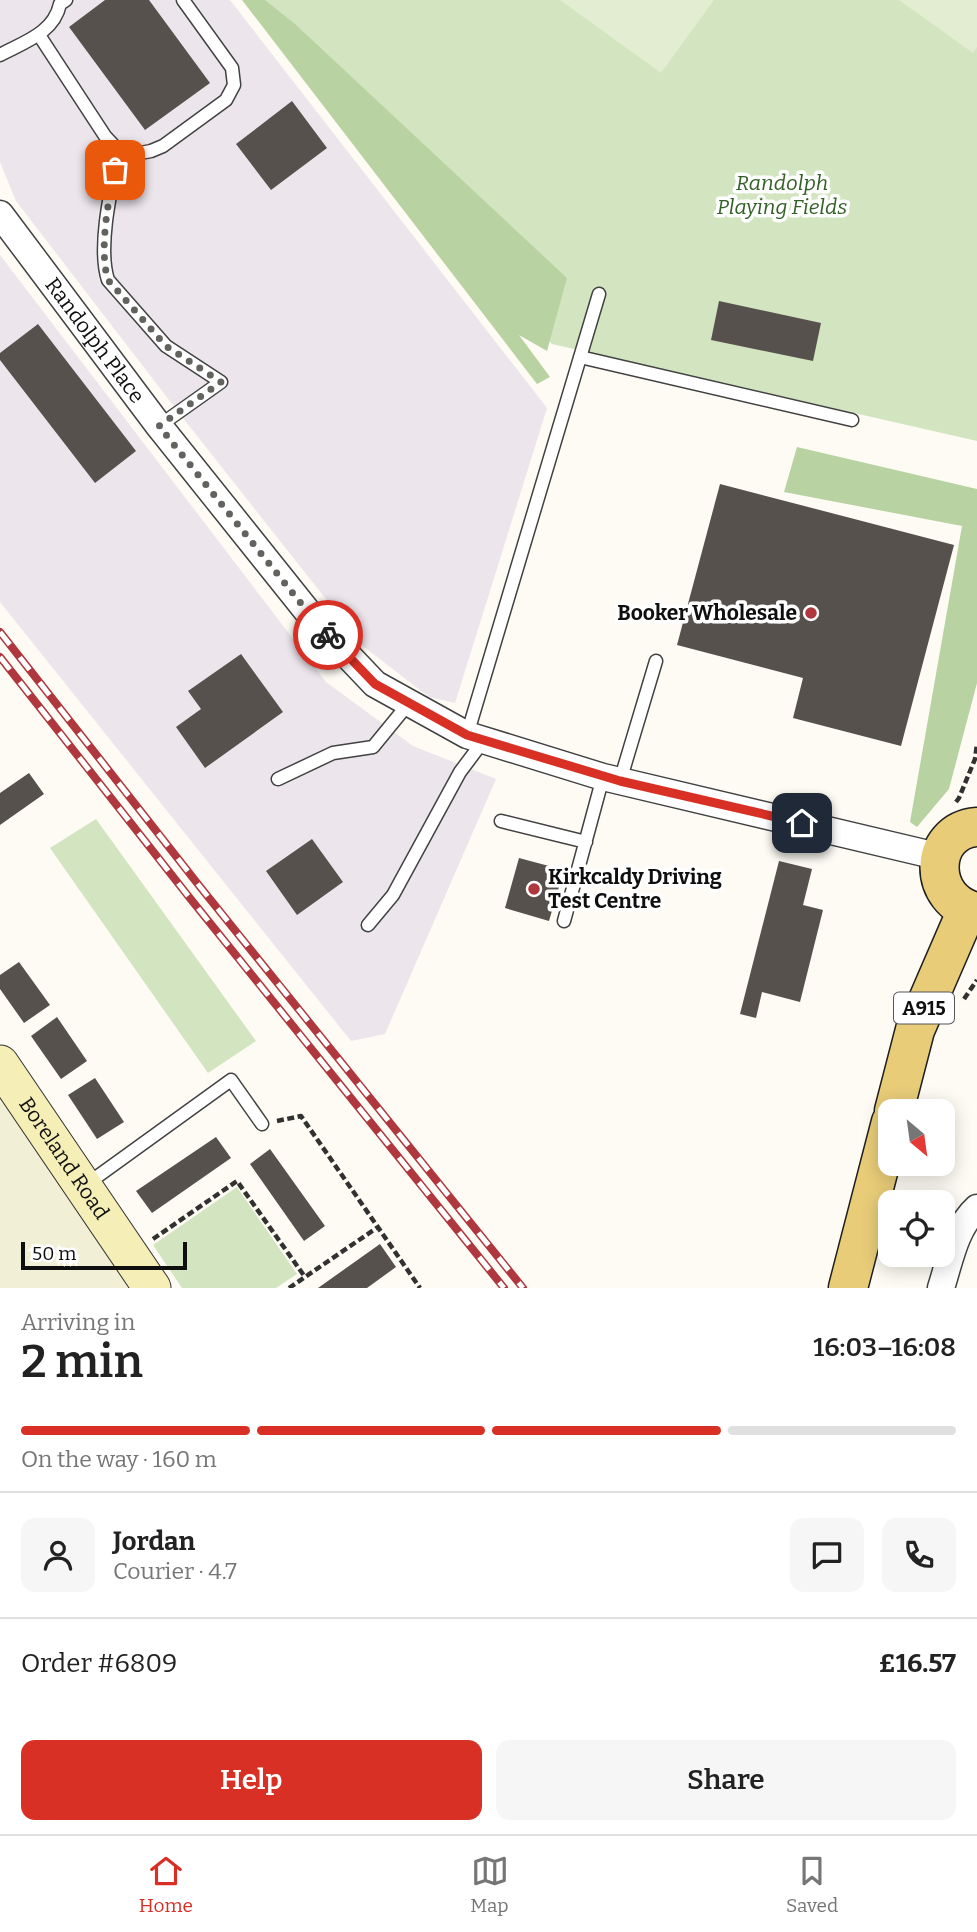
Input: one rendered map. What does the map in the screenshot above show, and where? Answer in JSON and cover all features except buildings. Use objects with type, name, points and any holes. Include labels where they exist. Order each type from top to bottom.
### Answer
[{"type":"main road","points":[[941,857],[947,844],[958,834],[964,817]]},
{"type":"main road","name":"A915","points":[[897,1099],[915,1030],[972,911],[956,904],[947,895],[941,883],[941,857]]},
{"type":"main road","name":"Boreland Road","points":[[0,1064],[152,1288]]},
{"type":"main road","points":[[848,1288],[878,1172]]},
{"type":"street","name":"Randolph Place","points":[[0,214],[159,426],[315,621],[375,684],[475,738],[612,779],[941,857]]},
{"type":"street","points":[[941,1288],[956,1239],[966,1218],[977,1208]]},
{"type":"lane","points":[[0,55],[39,35],[57,19],[60,4],[66,0]]},
{"type":"lane","points":[[39,35],[105,136],[119,151],[135,154],[163,146],[226,100],[234,85],[232,68],[183,0]]},
{"type":"lane","points":[[119,151],[105,241],[104,267],[108,280],[166,346],[221,382],[159,426]]},
{"type":"lane","points":[[368,925],[393,895],[460,772],[475,738],[599,294]]},
{"type":"lane","points":[[580,357],[852,420]]},
{"type":"lane","points":[[564,921],[586,842],[656,661]]},
{"type":"lane","points":[[278,779],[333,753],[373,747],[409,703]]},
{"type":"lane","points":[[501,821],[586,842]]},
{"type":"lane","points":[[83,1186],[231,1080],[262,1124]]},
{"type":"path","points":[[964,817],[960,799],[975,759],[977,744]]},
{"type":"path","points":[[262,1124],[301,1116],[420,1288]]},
{"type":"path","points":[[130,1255],[237,1181],[304,1277]]},
{"type":"path","points":[[289,1288],[378,1227]]},
{"type":"shaded area","points":[[0,0],[230,0],[547,408],[455,703],[429,697],[363,646],[16,201],[0,162]]},
{"type":"shaded area","points":[[0,255],[326,682],[413,746],[496,779],[385,1034],[351,1041],[0,602]]},
{"type":"shaded area","points":[[0,1095],[100,1245],[129,1288],[0,1288]]},
{"type":"green space","points":[[242,0],[265,0],[295,24],[567,278],[547,351],[519,335],[550,377],[537,384]]},
{"type":"green space","name":"Randolph Playing Fields","points":[[244,0],[977,0],[977,441],[552,344]]},
{"type":"green space","points":[[560,0],[714,0],[661,73]]},
{"type":"green space","points":[[899,0],[977,0],[977,47],[973,53]]},
{"type":"green space","points":[[797,447],[977,489],[977,683],[949,789],[917,827],[910,822],[962,526],[784,492]]},
{"type":"green space","points":[[96,819],[256,1041],[208,1073],[50,848]]},
{"type":"green space","points":[[237,1187],[297,1274],[276,1288],[182,1288],[153,1245]]},
{"type":"railway","points":[[0,632],[201,888],[523,1288]]},
{"type":"railway","points":[[0,657],[189,897],[504,1288]]},
{"type":"way so far","points":[[115,170],[105,241],[104,267],[108,280],[166,346],[221,382],[159,426],[328,635]]},
{"type":"place","name":"Booker Wholesale","points":[[811,613]]},
{"type":"place","name":"Kirkcaldy Driving Test Centre","points":[[534,889]]},
{"type":"route","points":[[328,635],[375,684],[467,735],[620,781],[802,823]]}]
